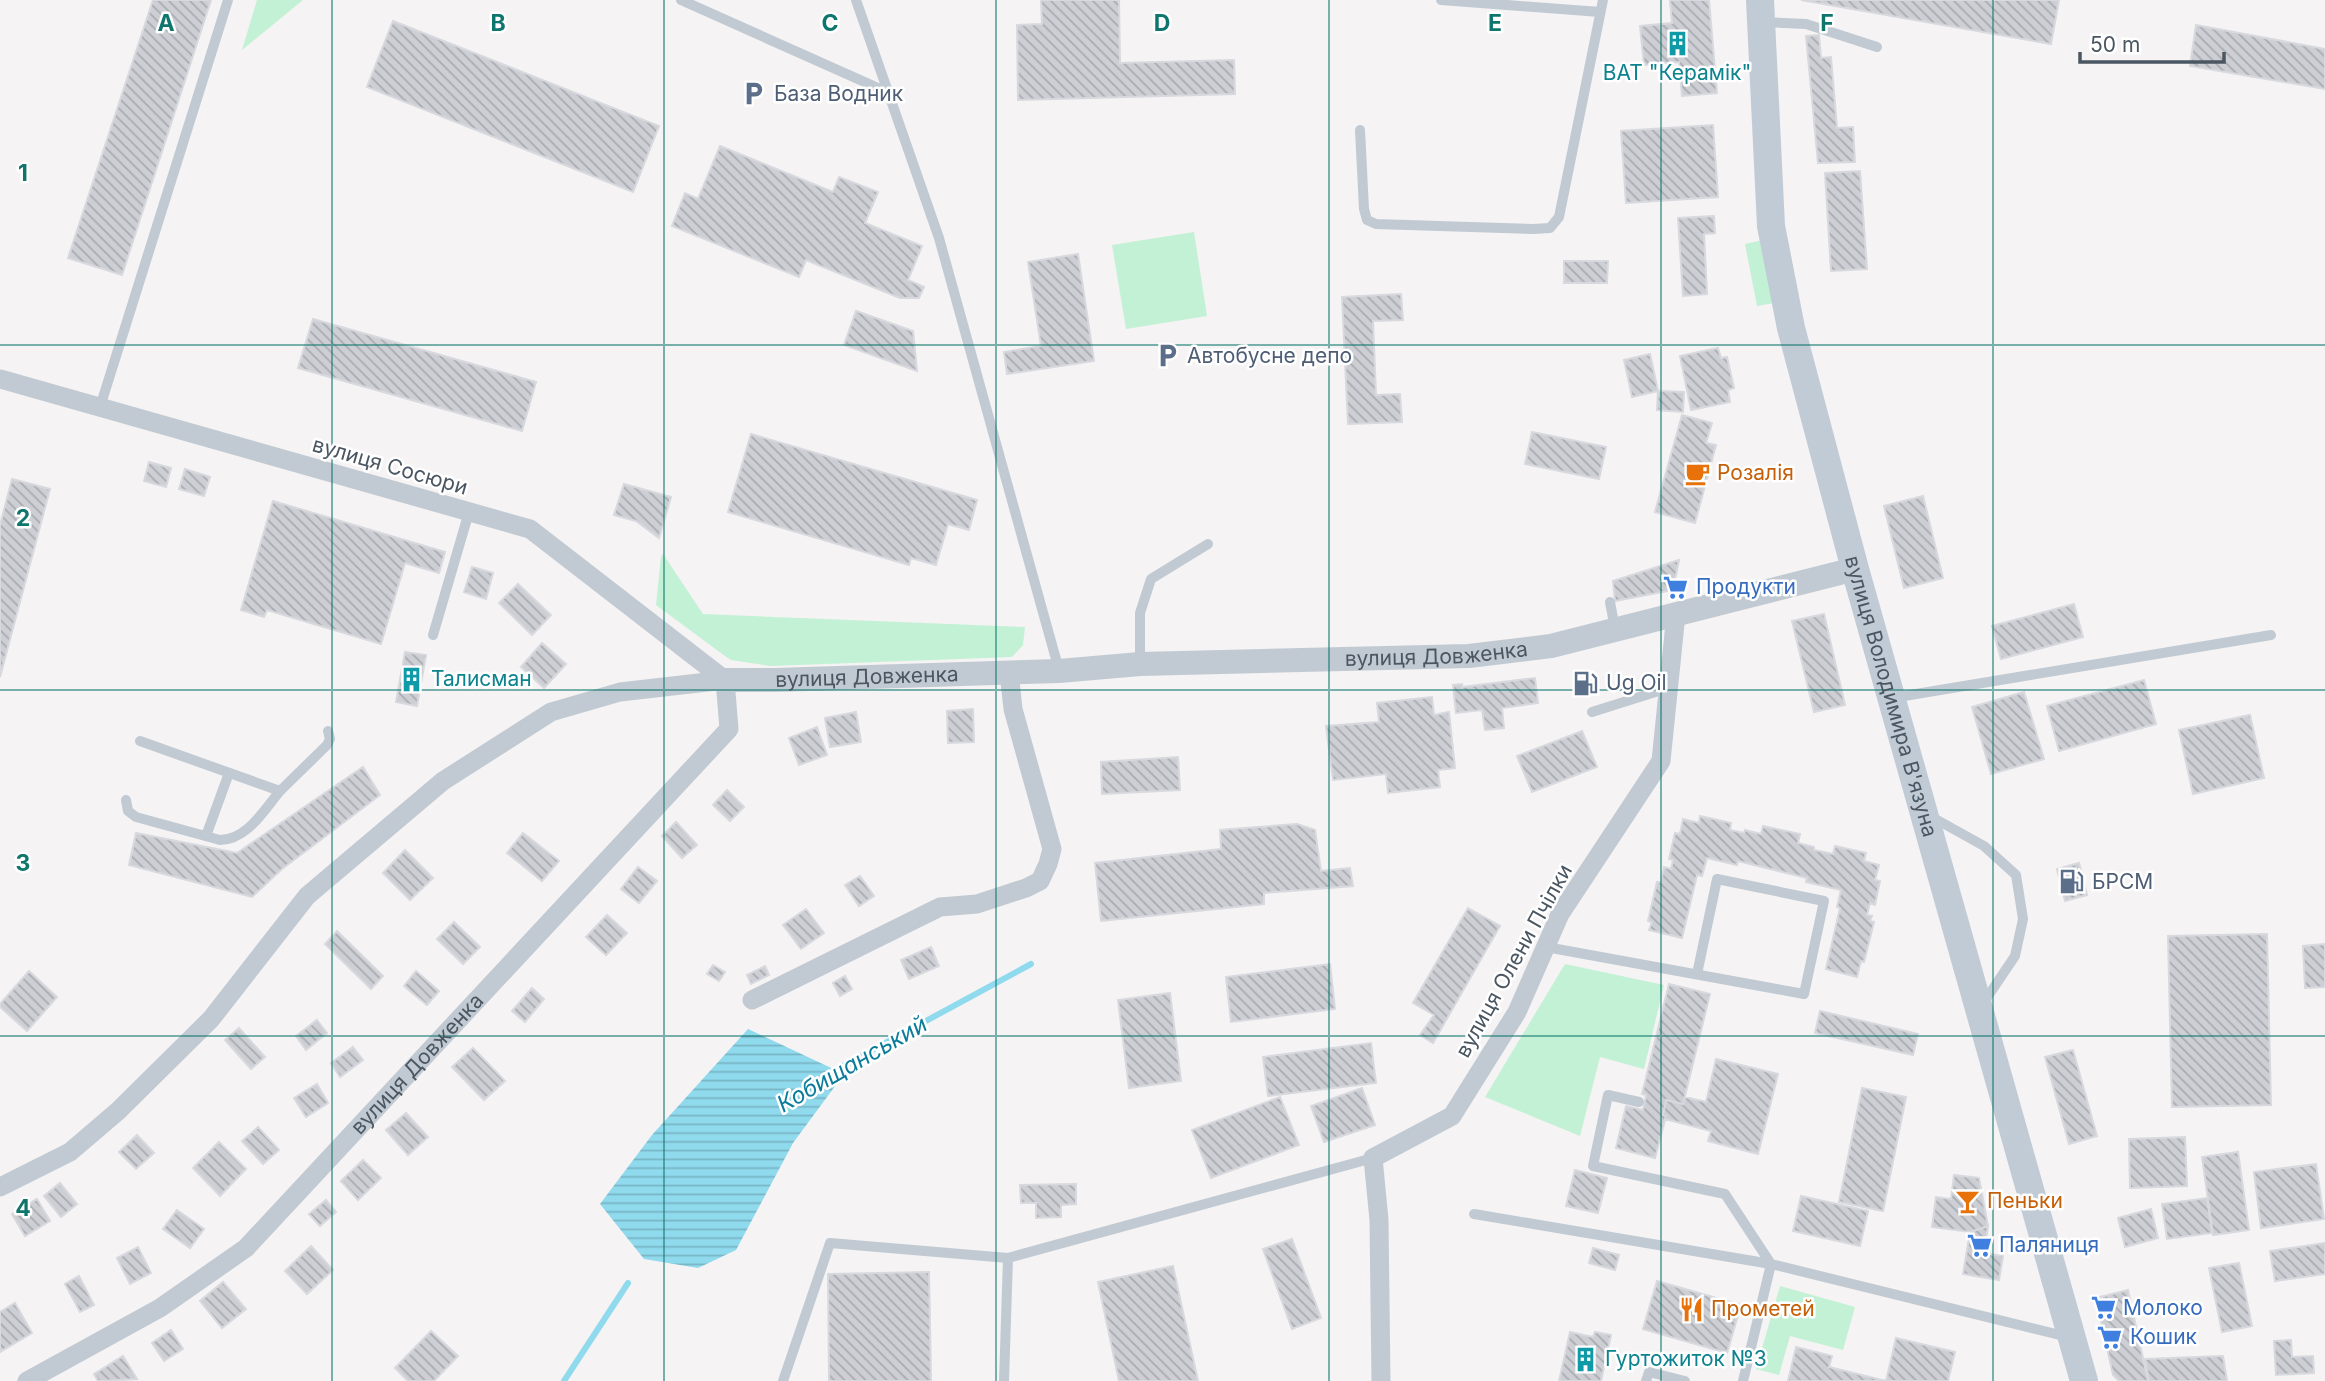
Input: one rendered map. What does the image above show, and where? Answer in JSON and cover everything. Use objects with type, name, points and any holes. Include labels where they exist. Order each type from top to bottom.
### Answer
[{"type":"main road","name":"вулиця Володимира В'язуна","points":[[1760,11],[1771,226],[1805,385],[2084,1381]]},
{"type":"street","name":"вулиця Сосюри","points":[[0,379],[530,528],[725,680]]},
{"type":"street","name":"вулиця Довженка","points":[[0,1187],[69,1152],[118,1111],[211,1019],[307,896],[443,780],[551,712],[620,692],[725,680],[1009,673],[1140,664],[1469,656],[1551,646],[1855,569]]},
{"type":"street","name":"вулиця Олени Пчілки","points":[[1373,1158],[1452,1116],[1517,1012],[1560,914],[1661,761],[1676,614]]},
{"type":"street","points":[[752,1000],[940,906],[977,904],[1040,881],[1052,849],[1013,709],[1009,673]]},
{"type":"street","name":"вулиця Довженка","points":[[27,1381],[160,1308],[246,1248],[729,729],[725,680]]},
{"type":"street","points":[[1373,1158],[1379,1220],[1381,1381]]},
{"type":"lane","points":[[100,407],[228,0]]},
{"type":"lane","points":[[681,0],[887,92]]},
{"type":"lane","points":[[856,0],[939,238],[1059,671]]},
{"type":"lane","points":[[1441,0],[1600,12]]},
{"type":"lane","points":[[1360,130],[1364,209],[1367,220],[1376,224],[1549,228],[1559,217],[1602,0]]},
{"type":"lane","points":[[1760,11],[1877,47]]},
{"type":"lane","points":[[433,635],[469,512]]},
{"type":"lane","points":[[1140,664],[1140,613],[1150,579],[1208,544]]},
{"type":"lane","points":[[1610,602],[1615,629]]},
{"type":"lane","points":[[1892,699],[2272,635]]},
{"type":"lane","points":[[1592,712],[1669,688]]},
{"type":"lane","points":[[125,800],[128,811],[136,817],[230,840],[241,835],[280,791],[327,745],[330,739],[328,731]]},
{"type":"lane","points":[[140,741],[280,791]]},
{"type":"lane","points":[[206,836],[229,773]]},
{"type":"lane","points":[[1924,813],[1984,846],[2016,875],[2022,919],[2015,956],[1979,1009]]},
{"type":"lane","points":[[1546,947],[1697,975],[1804,994],[1824,901],[1717,879],[1697,975]]},
{"type":"lane","points":[[1639,1102],[1608,1095],[1593,1166],[1725,1194],[1771,1264],[1743,1381]]},
{"type":"lane","points":[[783,1381],[830,1243],[1008,1258],[1373,1158]]},
{"type":"lane","points":[[1474,1214],[1771,1264],[2072,1338]]},
{"type":"lane","points":[[1004,1381],[1008,1258]]},
{"type":"lane","points":[[1646,1381],[1648,1372],[1685,1381]]},
{"type":"green space","points":[[257,0],[303,0],[242,50]]},
{"type":"green space","points":[[1194,232],[1207,316],[1126,329],[1112,245]]},
{"type":"green space","points":[[1768,239],[1780,302],[1757,306],[1745,244]]},
{"type":"green space","points":[[663,554],[703,614],[1025,627],[1023,645],[1012,657],[771,666],[731,660],[656,605]]},
{"type":"green space","points":[[1565,964],[1664,985],[1644,1069],[1600,1057],[1580,1136],[1485,1097]]},
{"type":"green space","points":[[1780,1286],[1855,1307],[1843,1350],[1790,1336],[1779,1375],[1756,1369]]},
{"type":"water","points":[[748,1029],[844,1074],[793,1143],[736,1250],[698,1268],[644,1259],[600,1204],[652,1135]]},
{"type":"building","points":[[153,0],[211,0],[122,275],[68,258]]},
{"type":"building","points":[[1041,0],[1119,0],[1120,63],[1234,60],[1235,94],[1018,100],[1017,25],[1042,24]]},
{"type":"building","name":"ВАТ \"Керамік\"","points":[[1670,0],[1709,0],[1717,93],[1682,96],[1679,62],[1644,65],[1640,26],[1672,23]]},
{"type":"building","points":[[1801,0],[2059,0],[2051,44]]},
{"type":"building","points":[[393,21],[659,126],[633,192],[367,87]]},
{"type":"building","points":[[2196,25],[2325,49],[2325,89],[2190,66]]},
{"type":"building","points":[[1819,35],[1821,58],[1831,57],[1837,128],[1853,127],[1855,162],[1818,163],[1806,36]]},
{"type":"building","points":[[1713,125],[1718,197],[1626,203],[1621,131]]},
{"type":"building","points":[[720,146],[833,192],[839,177],[878,192],[865,223],[922,246],[908,280],[924,287],[919,298],[900,298],[806,260],[799,277],[672,226],[685,193],[698,199]]},
{"type":"building","points":[[1860,171],[1867,269],[1831,271],[1825,173]]},
{"type":"building","points":[[1714,216],[1715,233],[1704,234],[1707,294],[1683,296],[1678,218]]},
{"type":"building","points":[[1078,254],[1094,361],[1007,374],[1004,352],[1041,346],[1028,262]]},
{"type":"building","points":[[1564,261],[1608,261],[1607,283],[1564,283]]},
{"type":"building","points":[[1401,294],[1403,320],[1373,321],[1376,395],[1400,394],[1402,422],[1348,424],[1342,297]]},
{"type":"building","points":[[856,311],[913,331],[917,371],[844,345]]},
{"type":"building","points":[[313,319],[536,382],[522,431],[298,368]]},
{"type":"building","points":[[1718,348],[1721,358],[1727,357],[1734,388],[1728,390],[1730,402],[1691,410],[1680,356]]},
{"type":"building","points":[[1650,354],[1658,391],[1632,397],[1624,360]]},
{"type":"building","points":[[1658,391],[1684,392],[1683,412],[1657,410]]},
{"type":"building","points":[[1682,415],[1712,423],[1706,443],[1716,445],[1695,523],[1655,512]]},
{"type":"building","points":[[1532,432],[1606,447],[1599,479],[1525,464]]},
{"type":"building","points":[[751,434],[977,500],[969,530],[948,524],[936,565],[911,558],[909,565],[728,512]]},
{"type":"building","points":[[149,462],[171,468],[166,487],[144,481]]},
{"type":"building","points":[[185,469],[210,477],[204,496],[179,489]]},
{"type":"building","points":[[12,479],[50,489],[0,677],[0,525]]},
{"type":"building","points":[[624,484],[671,497],[659,538],[636,521],[614,515]]},
{"type":"building","points":[[1923,496],[1943,578],[1904,588],[1884,506]]},
{"type":"building","points":[[273,501],[445,552],[439,573],[405,563],[381,644],[267,610],[264,617],[241,610]]},
{"type":"building","points":[[1679,560],[1673,590],[1615,601],[1613,581]]},
{"type":"building","points":[[472,567],[493,573],[486,599],[464,592]]},
{"type":"building","points":[[518,584],[551,615],[532,635],[499,603]]},
{"type":"building","points":[[2074,604],[2083,637],[2001,659],[1992,626]]},
{"type":"building","points":[[1824,614],[1845,705],[1814,712],[1792,621]]},
{"type":"building","points":[[542,643],[566,664],[544,688],[521,667]]},
{"type":"building","name":"Талисман","points":[[405,652],[426,655],[417,706],[396,702]]},
{"type":"building","points":[[1535,678],[1538,703],[1502,708],[1504,728],[1485,730],[1482,710],[1456,713],[1453,685],[1462,684],[1462,687]]},
{"type":"building","points":[[2144,680],[2156,724],[2059,751],[2047,706]]},
{"type":"building","points":[[2024,692],[2044,759],[1991,774],[1972,707]]},
{"type":"building","points":[[1432,697],[1434,715],[1449,712],[1455,768],[1438,770],[1440,787],[1388,793],[1386,774],[1333,780],[1326,726],[1379,722],[1377,703]]},
{"type":"building","points":[[973,709],[974,742],[948,743],[947,711]]},
{"type":"building","points":[[856,712],[861,742],[830,747],[825,718]]},
{"type":"building","points":[[2250,715],[2264,778],[2193,794],[2179,730]]},
{"type":"building","points":[[817,727],[827,755],[799,765],[789,738]]},
{"type":"building","points":[[1582,731],[1597,767],[1532,792],[1517,756]]},
{"type":"building","points":[[1178,757],[1180,790],[1102,794],[1101,762]]},
{"type":"building","points":[[363,767],[380,795],[282,869],[252,897],[129,865],[136,833],[237,853]]},
{"type":"building","points":[[727,790],[744,807],[730,821],[713,805]]},
{"type":"building","points":[[1700,816],[1731,823],[1730,830],[1744,833],[1745,830],[1761,834],[1763,826],[1800,834],[1798,843],[1814,847],[1814,850],[1833,854],[1835,846],[1866,853],[1864,861],[1879,865],[1875,880],[1880,881],[1875,905],[1870,903],[1867,915],[1872,916],[1870,921],[1874,922],[1864,962],[1861,961],[1857,977],[1826,969],[1840,908],[1837,907],[1841,890],[1806,882],[1807,878],[1738,861],[1737,865],[1707,858],[1702,876],[1697,875],[1682,938],[1649,930],[1652,922],[1648,921],[1657,882],[1661,882],[1664,867],[1671,869],[1673,860],[1669,859],[1675,833],[1680,834],[1683,819],[1699,823]]},
{"type":"building","points":[[676,822],[697,845],[682,858],[662,836]]},
{"type":"building","points":[[1297,824],[1315,830],[1321,871],[1350,868],[1353,886],[1264,893],[1264,904],[1101,921],[1095,863],[1221,849],[1220,830]]},
{"type":"building","points":[[523,833],[559,861],[542,881],[507,853]]},
{"type":"building","points":[[405,850],[433,878],[410,900],[383,873]]},
{"type":"building","points":[[2079,863],[2087,895],[2065,901],[2057,869]]},
{"type":"building","points":[[638,867],[657,881],[639,903],[621,889]]},
{"type":"building","points":[[860,876],[874,896],[859,906],[845,885]]},
{"type":"building","points":[[1468,908],[1500,926],[1433,1043],[1420,1035],[1434,1015],[1413,1003]]},
{"type":"building","points":[[806,909],[824,933],[801,949],[783,925]]},
{"type":"building","points":[[607,915],[627,933],[606,955],[586,937]]},
{"type":"building","points":[[454,922],[480,947],[463,964],[437,939]]},
{"type":"building","points":[[337,931],[383,976],[371,989],[325,944]]},
{"type":"building","points":[[2267,934],[2271,1105],[2172,1107],[2168,936]]},
{"type":"building","points":[[2325,944],[2325,987],[2305,988],[2303,946]]},
{"type":"building","points":[[931,947],[939,966],[909,979],[901,960]]},
{"type":"building","points":[[1330,964],[1335,1009],[1231,1022],[1226,977]]},
{"type":"building","points":[[713,965],[725,972],[719,981],[707,974]]},
{"type":"building","points":[[765,966],[769,975],[751,984],[747,975]]},
{"type":"building","points":[[29,971],[57,997],[27,1031],[0,1007],[0,1004]]},
{"type":"building","points":[[416,971],[439,991],[427,1005],[404,986]]},
{"type":"building","points":[[845,976],[852,989],[840,996],[833,983]]},
{"type":"building","points":[[1669,984],[1710,994],[1683,1104],[1666,1100],[1663,1115],[1666,1116],[1655,1158],[1616,1148],[1626,1106],[1643,1110],[1646,1095],[1642,1094]]},
{"type":"building","points":[[532,988],[544,999],[525,1022],[512,1011]]},
{"type":"building","points":[[1170,993],[1181,1081],[1129,1088],[1118,1000]]},
{"type":"building","points":[[1820,1011],[1918,1034],[1913,1055],[1815,1033]]},
{"type":"building","points":[[317,1020],[327,1033],[306,1050],[296,1036]]},
{"type":"building","points":[[239,1028],[265,1057],[251,1069],[225,1040]]},
{"type":"building","points":[[1371,1043],[1376,1083],[1268,1096],[1263,1057]]},
{"type":"building","points":[[353,1047],[363,1060],[340,1077],[331,1063]]},
{"type":"building","points":[[473,1048],[505,1081],[484,1100],[452,1067]]},
{"type":"building","points":[[2073,1050],[2097,1136],[2069,1144],[2045,1057]]},
{"type":"building","points":[[1716,1059],[1778,1074],[1758,1154],[1708,1141],[1711,1131],[1665,1119],[1666,1116],[1663,1115],[1666,1100],[1683,1104],[1685,1097],[1706,1102]]},
{"type":"building","points":[[317,1084],[328,1103],[306,1117],[294,1098]]},
{"type":"building","points":[[1362,1088],[1375,1125],[1324,1142],[1311,1106]]},
{"type":"building","points":[[1862,1088],[1906,1097],[1883,1211],[1839,1202]]},
{"type":"building","points":[[1280,1097],[1299,1145],[1211,1178],[1192,1130]]},
{"type":"building","points":[[406,1113],[428,1137],[408,1155],[386,1130]]},
{"type":"building","points":[[258,1127],[279,1150],[263,1164],[242,1141]]},
{"type":"building","points":[[137,1135],[154,1153],[136,1169],[119,1152]]},
{"type":"building","points":[[2185,1137],[2187,1186],[2130,1188],[2129,1139]]},
{"type":"building","points":[[219,1142],[246,1169],[220,1196],[193,1168]]},
{"type":"building","points":[[2238,1152],[2249,1230],[2213,1235],[2202,1157]]},
{"type":"building","points":[[363,1160],[381,1178],[358,1200],[341,1181]]},
{"type":"building","points":[[2316,1164],[2324,1219],[2261,1228],[2254,1172]]},
{"type":"building","points":[[1575,1170],[1607,1178],[1598,1213],[1566,1206]]},
{"type":"building","points":[[1954,1175],[1979,1178],[1988,1226],[1970,1232],[1932,1227],[1936,1197],[1951,1199]]},
{"type":"building","points":[[60,1183],[77,1204],[61,1217],[44,1196]]},
{"type":"building","points":[[1076,1184],[1076,1204],[1061,1205],[1061,1217],[1036,1218],[1036,1203],[1021,1203],[1020,1185]]},
{"type":"building","points":[[1801,1196],[1868,1211],[1860,1246],[1793,1231]]},
{"type":"building","points":[[2207,1198],[2212,1233],[2167,1239],[2162,1204]]},
{"type":"building","points":[[37,1199],[50,1221],[25,1236],[12,1214]]},
{"type":"building","points":[[326,1200],[336,1212],[320,1226],[309,1214]]},
{"type":"building","points":[[2151,1209],[2158,1238],[2125,1247],[2118,1218]]},
{"type":"building","points":[[177,1210],[204,1229],[190,1248],[163,1229]]},
{"type":"building","points":[[1988,1226],[1986,1241],[1991,1242],[1989,1254],[2003,1256],[1999,1280],[1963,1274],[1970,1232]]},
{"type":"building","points":[[1292,1239],[1321,1318],[1292,1329],[1263,1249]]},
{"type":"building","points":[[2325,1243],[2325,1274],[2275,1281],[2270,1251]]},
{"type":"building","points":[[311,1246],[333,1270],[307,1294],[285,1271]]},
{"type":"building","points":[[138,1247],[151,1273],[130,1284],[117,1258]]},
{"type":"building","points":[[1593,1248],[1619,1255],[1615,1270],[1589,1263]]},
{"type":"building","points":[[2239,1263],[2252,1326],[2222,1332],[2209,1268]]},
{"type":"building","points":[[1173,1266],[1198,1381],[1119,1381],[1098,1282]]},
{"type":"building","points":[[929,1272],[931,1381],[829,1381],[828,1274]]},
{"type":"building","points":[[79,1276],[94,1305],[80,1312],[65,1284]]},
{"type":"building","points":[[1657,1281],[1741,1305],[1727,1353],[1643,1329]]},
{"type":"building","points":[[223,1282],[246,1309],[222,1328],[200,1301]]},
{"type":"building","points":[[2128,1290],[2148,1381],[2119,1381],[2113,1375],[2096,1298]]},
{"type":"building","points":[[15,1303],[32,1333],[0,1352],[0,1312]]},
{"type":"building","points":[[171,1330],[183,1349],[164,1361],[152,1343]]},
{"type":"building","points":[[431,1331],[458,1356],[434,1381],[408,1381],[395,1368]]},
{"type":"building","name":"Гуртожиток №3","points":[[1570,1332],[1593,1337],[1595,1332],[1611,1335],[1601,1381],[1559,1381]]},
{"type":"building","points":[[1896,1338],[1955,1352],[1948,1381],[1886,1381]]},
{"type":"building","points":[[2291,1340],[2292,1357],[2313,1356],[2314,1373],[2276,1375],[2274,1341]]},
{"type":"building","points":[[1796,1347],[1832,1356],[1829,1367],[1886,1381],[1788,1381]]},
{"type":"building","points":[[123,1356],[137,1379],[98,1381],[94,1374]]},
{"type":"building","points":[[2223,1356],[2227,1381],[2149,1381],[2145,1359]]},
{"type":"waterway","name":"Кобищанський","points":[[830,1073],[1031,964]]},
{"type":"waterway","name":"Кобищанський","points":[[564,1381],[628,1283]]},
{"type":"place","name":"ВАТ \"Керамік\"","points":[[1677,44]]},
{"type":"place","name":"База Водник","points":[[754,94]]},
{"type":"place","name":"Автобусне депо","points":[[1167,356]]},
{"type":"place","name":"Розалія","points":[[1697,473]]},
{"type":"place","name":"Продукти","points":[[1676,587]]},
{"type":"place","name":"Талисман","points":[[411,679]]},
{"type":"place","name":"Ug Oil","points":[[1586,683]]},
{"type":"place","name":"БРСМ","points":[[2072,882]]},
{"type":"place","name":"Пеньки","points":[[1967,1201]]},
{"type":"place","name":"Паляниця","points":[[1979,1245]]},
{"type":"place","name":"Молоко","points":[[2103,1308]]},
{"type":"place","name":"Прометей","points":[[1691,1309]]},
{"type":"place","name":"Кошик","points":[[2110,1337]]},
{"type":"place","name":"Гуртожиток №3","points":[[1585,1359]]}]
